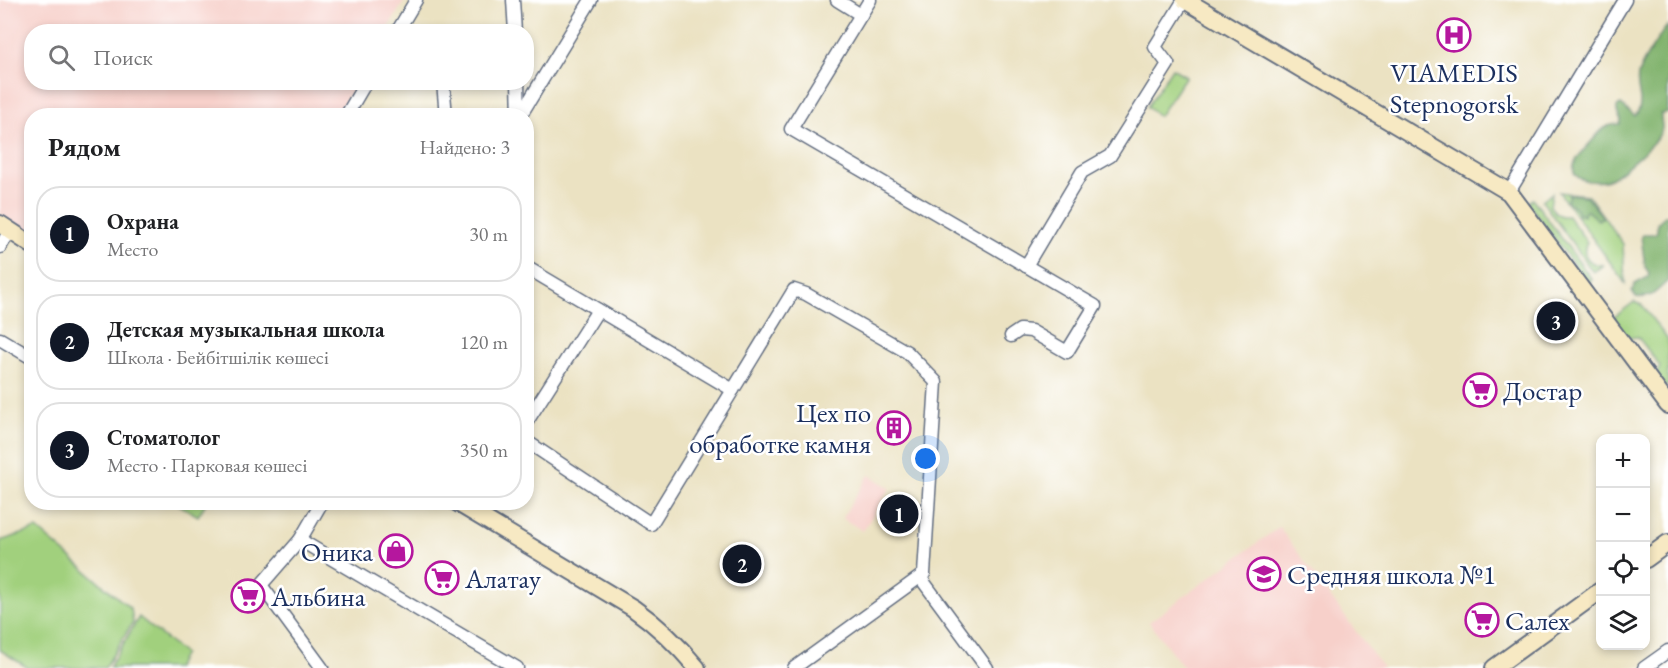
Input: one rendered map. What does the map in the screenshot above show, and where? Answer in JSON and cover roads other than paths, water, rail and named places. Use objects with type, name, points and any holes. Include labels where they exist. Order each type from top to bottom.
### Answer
[{"type":"street","points":[[402,24],[416,0]]},
{"type":"street","points":[[513,0],[514,24]]},
{"type":"street","points":[[525,108],[591,0]]},
{"type":"street","points":[[837,0],[861,15]]},
{"type":"street","points":[[870,0],[791,129],[1095,306],[1067,352],[1031,331],[1020,330],[1011,336]]},
{"type":"street","points":[[1026,266],[1082,172],[1110,156],[1168,64],[1155,47],[1185,0],[1509,192],[1668,405]]},
{"type":"street","points":[[1509,192],[1625,0]]},
{"type":"street","points":[[351,108],[361,90]]},
{"type":"street","points":[[444,90],[445,108]]},
{"type":"street","points":[[518,90],[520,108]]},
{"type":"street","points":[[0,246],[5,228],[24,240]]},
{"type":"street","points":[[534,272],[733,390]]},
{"type":"street","points":[[534,446],[651,524],[794,290],[806,294],[907,352],[936,382],[924,574],[794,668]]},
{"type":"street","points":[[534,410],[598,310]]},
{"type":"street","points":[[0,339],[24,353]]},
{"type":"street","points":[[317,510],[300,540],[261,585],[322,668]]},
{"type":"street","points":[[469,510],[633,608],[660,629],[697,668]]},
{"type":"street","points":[[300,540],[516,668]]},
{"type":"street","points":[[1650,556],[1668,543]]},
{"type":"street","points":[[920,577],[987,668]]},
{"type":"street","points":[[1494,668],[1596,594]]},
{"type":"street","points":[[1644,668],[1668,651]]},
{"type":"place","name":"VIAMEDIS Stepnogorsk","points":[[1454,35]]},
{"type":"place","name":"Стоматолог","points":[[1556,321]]},
{"type":"place","name":"Достар","points":[[1480,390]]},
{"type":"place","name":"Цех по обработке камня","points":[[894,428]]},
{"type":"place","name":"Охрана","points":[[899,514]]},
{"type":"place","name":"Оника","points":[[396,551]]},
{"type":"place","name":"Детская музыкальная школа","points":[[742,564]]},
{"type":"place","name":"Средняя школа №1","points":[[1264,574]]},
{"type":"place","name":"Алатау","points":[[442,578]]},
{"type":"place","name":"Альбина","points":[[248,596]]},
{"type":"place","name":"Салех","points":[[1482,620]]}]
